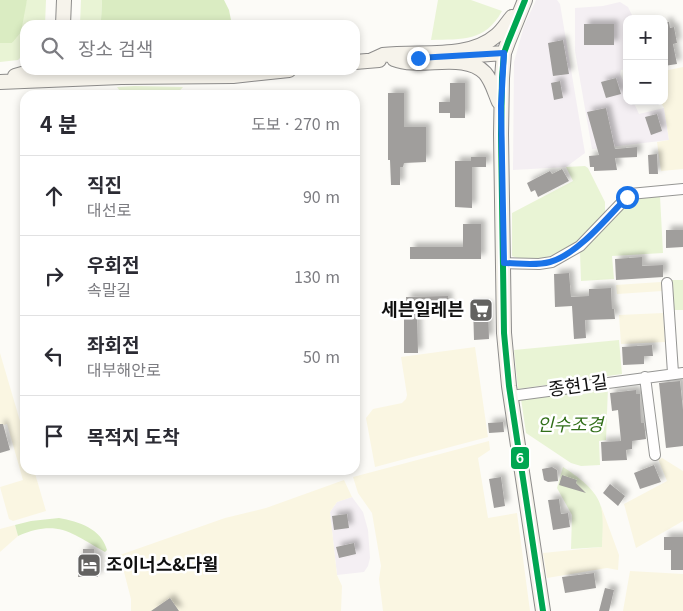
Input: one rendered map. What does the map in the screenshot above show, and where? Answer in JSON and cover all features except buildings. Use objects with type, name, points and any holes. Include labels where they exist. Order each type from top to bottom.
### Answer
[{"type":"street","points":[[63,20],[64,0]]},
{"type":"street","points":[[523,4],[504,53],[501,106],[505,347],[543,611]]},
{"type":"street","points":[[372,60],[383,54],[462,50],[480,45],[499,34],[523,4]]},
{"type":"street","points":[[360,61],[504,53]]},
{"type":"street","points":[[394,59],[409,63],[452,62],[472,65],[480,69],[488,78],[501,106]]},
{"type":"street","points":[[0,81],[20,75]]},
{"type":"street","points":[[0,81],[53,75]]},
{"type":"street","points":[[102,75],[198,77],[242,75]]},
{"type":"street","points":[[188,75],[198,77]]},
{"type":"street","points":[[504,263],[540,264],[552,262],[580,246],[630,194],[683,189]]},
{"type":"street","name":"종현1길","points":[[511,396],[678,373],[667,283]]},
{"type":"street","points":[[645,377],[655,455]]},
{"type":"shaded area","points":[[536,0],[557,0],[560,4],[585,153],[566,167],[513,170],[514,62],[524,26]]},
{"type":"shaded area","points":[[620,2],[628,7],[632,15],[623,15],[623,70],[620,74],[623,80],[623,105],[635,105],[639,114],[664,108],[669,140],[592,149],[575,51],[575,8],[603,6]]},
{"type":"shaded area","points":[[683,67],[683,169],[661,171],[657,142],[669,140],[662,105],[668,105],[668,70]]},
{"type":"shaded area","points":[[661,282],[662,291],[617,294],[616,285]]},
{"type":"shaded area","points":[[663,313],[665,342],[621,344],[619,315]]},
{"type":"shaded area","points":[[475,347],[488,437],[375,467],[366,418],[373,409],[402,403],[406,399],[401,357]]},
{"type":"shaded area","points":[[0,353],[20,421],[20,470],[7,424],[0,426]]},
{"type":"shaded area","points":[[489,441],[490,450],[478,458],[488,518],[517,513],[530,611],[383,611],[379,579],[381,566],[372,513],[358,493],[353,477]]},
{"type":"shaded area","points":[[662,458],[683,471],[683,521],[636,548],[624,504],[667,481],[658,459]]},
{"type":"shaded area","points":[[22,475],[35,475],[46,511],[13,521],[9,519],[0,487],[23,480]]},
{"type":"shaded area","points":[[344,480],[352,497],[337,502],[330,512],[337,575],[342,586],[341,611],[131,611],[131,599],[124,572],[117,556],[225,518],[266,508]]},
{"type":"shaded area","points":[[352,497],[363,512],[368,530],[370,558],[364,572],[337,575],[330,512],[337,502]]},
{"type":"shaded area","points":[[601,506],[619,555],[618,570],[607,568],[547,578],[543,553],[602,547]]},
{"type":"shaded area","points":[[15,525],[18,536],[0,552],[0,529]]},
{"type":"shaded area","points":[[630,571],[683,574],[683,611],[623,611]]},
{"type":"green space","points":[[0,0],[27,0],[23,20],[20,20],[20,33],[12,43],[0,43]]},
{"type":"green space","points":[[27,0],[46,0],[45,20],[20,20]]},
{"type":"green space","points":[[81,0],[102,0],[101,20],[80,20]]},
{"type":"green space","points":[[102,0],[224,0],[231,20],[101,20]]},
{"type":"green space","points":[[438,0],[471,0],[502,11],[495,21],[481,34],[463,39],[431,40]]},
{"type":"green space","points":[[20,20],[20,58],[18,60],[0,62],[0,43],[12,43]]},
{"type":"green space","points":[[117,87],[183,87],[180,90],[119,90]]},
{"type":"green space","points":[[585,166],[588,168],[605,202],[605,212],[581,238],[566,249],[539,258],[530,259],[512,256],[512,213],[573,181],[566,167]]},
{"type":"green space","points":[[660,196],[663,253],[612,256],[614,279],[581,281],[580,252],[633,198]]},
{"type":"green space","points":[[672,280],[683,280],[683,310],[674,310]]},
{"type":"green space","points":[[619,340],[622,374],[518,389],[514,350]]},
{"type":"green space","name":"인수조경","points":[[608,387],[606,440],[599,441],[600,465],[581,466],[571,463],[526,433],[521,399]]},
{"type":"green space","points":[[563,467],[586,484],[599,501],[602,517],[602,547],[571,549],[572,515],[557,488]]},
{"type":"green space","points":[[59,518],[81,524],[94,531],[100,536],[107,550],[105,552],[64,530],[44,529],[18,536],[15,525]]},
{"type":"transit line","name":"6","points":[[525,0],[504,53],[502,78],[504,333],[509,386],[543,611]]},
{"type":"place","name":"세븐일레븐","points":[[481,310]]},
{"type":"place","name":"조이너스&다윌","points":[[89,565]]},
{"type":"route","points":[[418,58],[504,53],[501,106],[504,263],[540,264],[552,262],[580,246],[627,197]]}]
